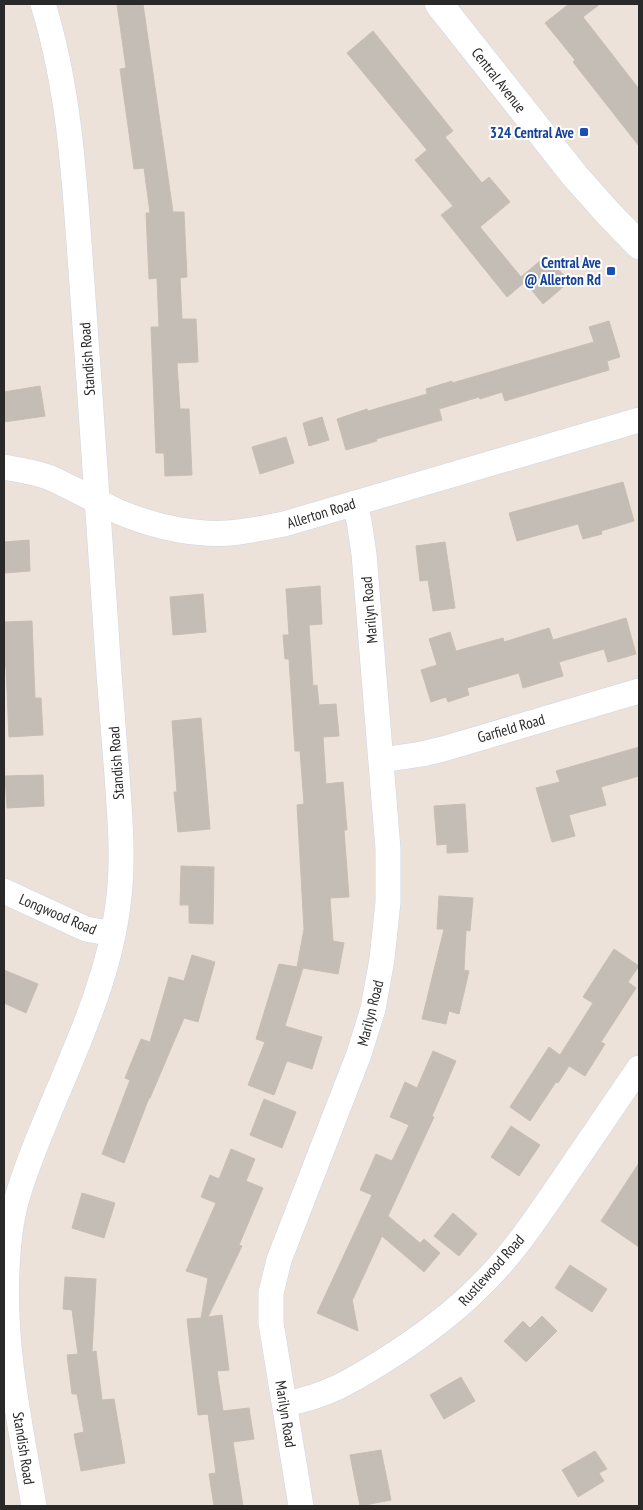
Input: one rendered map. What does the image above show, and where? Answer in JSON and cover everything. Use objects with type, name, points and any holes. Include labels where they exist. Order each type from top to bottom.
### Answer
[{"type":"street","name":"Standish Road","points":[[34,1506],[8,1347],[6,1290],[7,1226],[32,1152],[98,991],[118,907],[122,855],[98,502],[69,131],[64,92],[43,4]]},
{"type":"street","name":"Central Avenue","points":[[439,4],[575,176],[639,245]]},
{"type":"street","name":"Allerton Road","points":[[4,467],[47,477],[123,514],[146,522],[193,532],[238,532],[284,524],[639,420]]},
{"type":"street","name":"Marilyn Road","points":[[301,1506],[271,1323],[271,1293],[279,1260],[359,1054],[374,1009],[386,932],[389,875],[387,824],[364,554],[354,503]]},
{"type":"street","name":"Garfield Road","points":[[382,760],[443,749],[639,691]]},
{"type":"street","name":"Longwood Road","points":[[4,891],[86,929],[113,934]]},
{"type":"street","name":"Rustlewood Road","points":[[285,1404],[317,1396],[352,1381],[435,1326],[479,1287],[498,1267],[535,1221],[639,1068]]},
{"type":"building","points":[[117,4],[143,4],[173,212],[184,212],[187,277],[180,278],[182,319],[196,319],[198,362],[177,363],[180,409],[189,409],[192,475],[165,476],[164,453],[156,453],[151,327],[159,327],[157,278],[149,279],[146,213],[150,213],[144,168],[134,169],[120,69],[126,68]]},
{"type":"building","points":[[569,4],[600,4],[583,17],[639,89],[639,146],[545,23]]},
{"type":"building","points":[[373,31],[453,131],[445,137],[482,183],[489,177],[510,202],[480,227],[525,282],[507,297],[441,215],[453,206],[415,160],[427,150],[347,53]]},
{"type":"building","points":[[547,255],[569,282],[543,304],[521,277]]},
{"type":"building","points":[[609,321],[620,357],[607,361],[609,370],[505,401],[502,392],[439,409],[442,420],[376,439],[377,441],[346,450],[337,419],[367,409],[368,411],[427,394],[426,389],[452,381],[452,383],[594,342],[589,327]]},
{"type":"building","points":[[40,386],[45,416],[4,422],[4,392]]},
{"type":"building","points":[[322,417],[329,440],[309,446],[303,423]]},
{"type":"building","points":[[286,437],[294,463],[260,474],[252,447]]},
{"type":"building","points":[[623,482],[634,521],[601,531],[602,534],[583,539],[578,524],[517,541],[509,513]]},
{"type":"building","points":[[29,540],[30,571],[4,573],[4,542]]},
{"type":"building","points":[[445,542],[455,608],[433,611],[428,580],[420,581],[416,546]]},
{"type":"building","points":[[320,586],[322,624],[309,625],[313,686],[317,685],[319,705],[336,704],[339,736],[323,737],[326,784],[343,782],[347,830],[344,830],[349,897],[330,898],[333,941],[344,943],[338,974],[297,967],[304,929],[297,805],[304,804],[300,751],[295,751],[289,659],[285,659],[283,635],[289,635],[286,589]]},
{"type":"building","points":[[203,594],[206,632],[173,635],[170,597]]},
{"type":"building","points":[[626,618],[636,654],[608,662],[604,649],[559,662],[563,676],[523,688],[519,673],[467,688],[469,695],[448,702],[446,697],[431,702],[421,670],[437,665],[429,639],[450,632],[456,651],[503,638],[504,642],[549,628],[553,640]]},
{"type":"building","points":[[32,621],[35,698],[41,698],[43,735],[9,737],[6,667],[4,667],[4,622]]},
{"type":"building","points":[[201,718],[210,829],[178,832],[174,792],[177,792],[172,721]]},
{"type":"building","points":[[639,747],[639,776],[601,787],[606,805],[569,815],[575,836],[552,842],[536,788],[560,782],[556,771]]},
{"type":"building","points":[[43,775],[44,806],[7,808],[5,776]]},
{"type":"building","points":[[465,804],[468,852],[447,853],[447,844],[437,845],[434,806]]},
{"type":"building","points":[[181,866],[214,867],[213,924],[189,923],[189,905],[180,905]]},
{"type":"building","points":[[439,896],[473,898],[470,931],[466,930],[464,970],[469,971],[459,1014],[449,1011],[446,1024],[422,1019],[444,929],[437,929]]},
{"type":"building","points":[[614,949],[639,966],[628,982],[636,988],[601,1042],[605,1044],[585,1076],[569,1066],[530,1121],[510,1107],[549,1047],[560,1055],[593,1003],[583,997]]},
{"type":"building","points":[[192,955],[215,962],[198,1022],[184,1018],[149,1098],[124,1163],[102,1154],[130,1080],[125,1078],[141,1039],[150,1042],[169,977],[184,981]]},
{"type":"building","points":[[279,964],[303,968],[285,1026],[322,1037],[312,1069],[287,1061],[274,1095],[248,1085],[265,1042],[256,1039]]},
{"type":"building","points":[[4,970],[38,984],[26,1013],[4,1003]]},
{"type":"building","points":[[433,1051],[456,1061],[432,1116],[434,1117],[388,1216],[420,1243],[424,1239],[440,1253],[424,1272],[382,1236],[352,1299],[358,1331],[317,1313],[372,1195],[360,1190],[376,1154],[392,1161],[409,1125],[390,1117],[405,1082],[417,1088]]},
{"type":"building","points":[[264,1099],[296,1112],[282,1148],[250,1135]]},
{"type":"building","points":[[511,1126],[540,1145],[519,1176],[491,1157]]},
{"type":"building","points":[[231,1149],[255,1159],[246,1181],[263,1188],[239,1245],[242,1246],[208,1317],[222,1315],[229,1370],[217,1371],[223,1411],[249,1408],[254,1439],[233,1442],[243,1506],[214,1506],[209,1474],[216,1473],[208,1414],[198,1415],[187,1319],[201,1318],[208,1278],[186,1271],[216,1203],[201,1197],[210,1175],[219,1179]]},
{"type":"building","points":[[639,1163],[639,1247],[601,1221]]},
{"type":"building","points":[[82,1193],[115,1203],[104,1238],[72,1228]]},
{"type":"building","points":[[453,1213],[477,1234],[459,1256],[434,1236]]},
{"type":"building","points":[[570,1265],[607,1289],[592,1312],[555,1288]]},
{"type":"building","points":[[65,1277],[96,1279],[92,1352],[96,1351],[102,1400],[114,1399],[125,1463],[81,1471],[74,1434],[84,1432],[77,1394],[72,1394],[67,1355],[78,1354],[72,1310],[63,1309]]},
{"type":"building","points":[[542,1316],[557,1331],[526,1362],[504,1341],[523,1321],[530,1328]]},
{"type":"building","points":[[461,1377],[475,1401],[444,1419],[430,1395]]},
{"type":"building","points":[[381,1450],[391,1500],[360,1506],[350,1455]]},
{"type":"building","points":[[595,1451],[607,1469],[599,1473],[604,1481],[578,1497],[562,1470]]},
{"type":"place","name":"324 Central Ave","points":[[584,132]]},
{"type":"place","name":"Central Ave @ Allerton Rd","points":[[611,271]]}]
